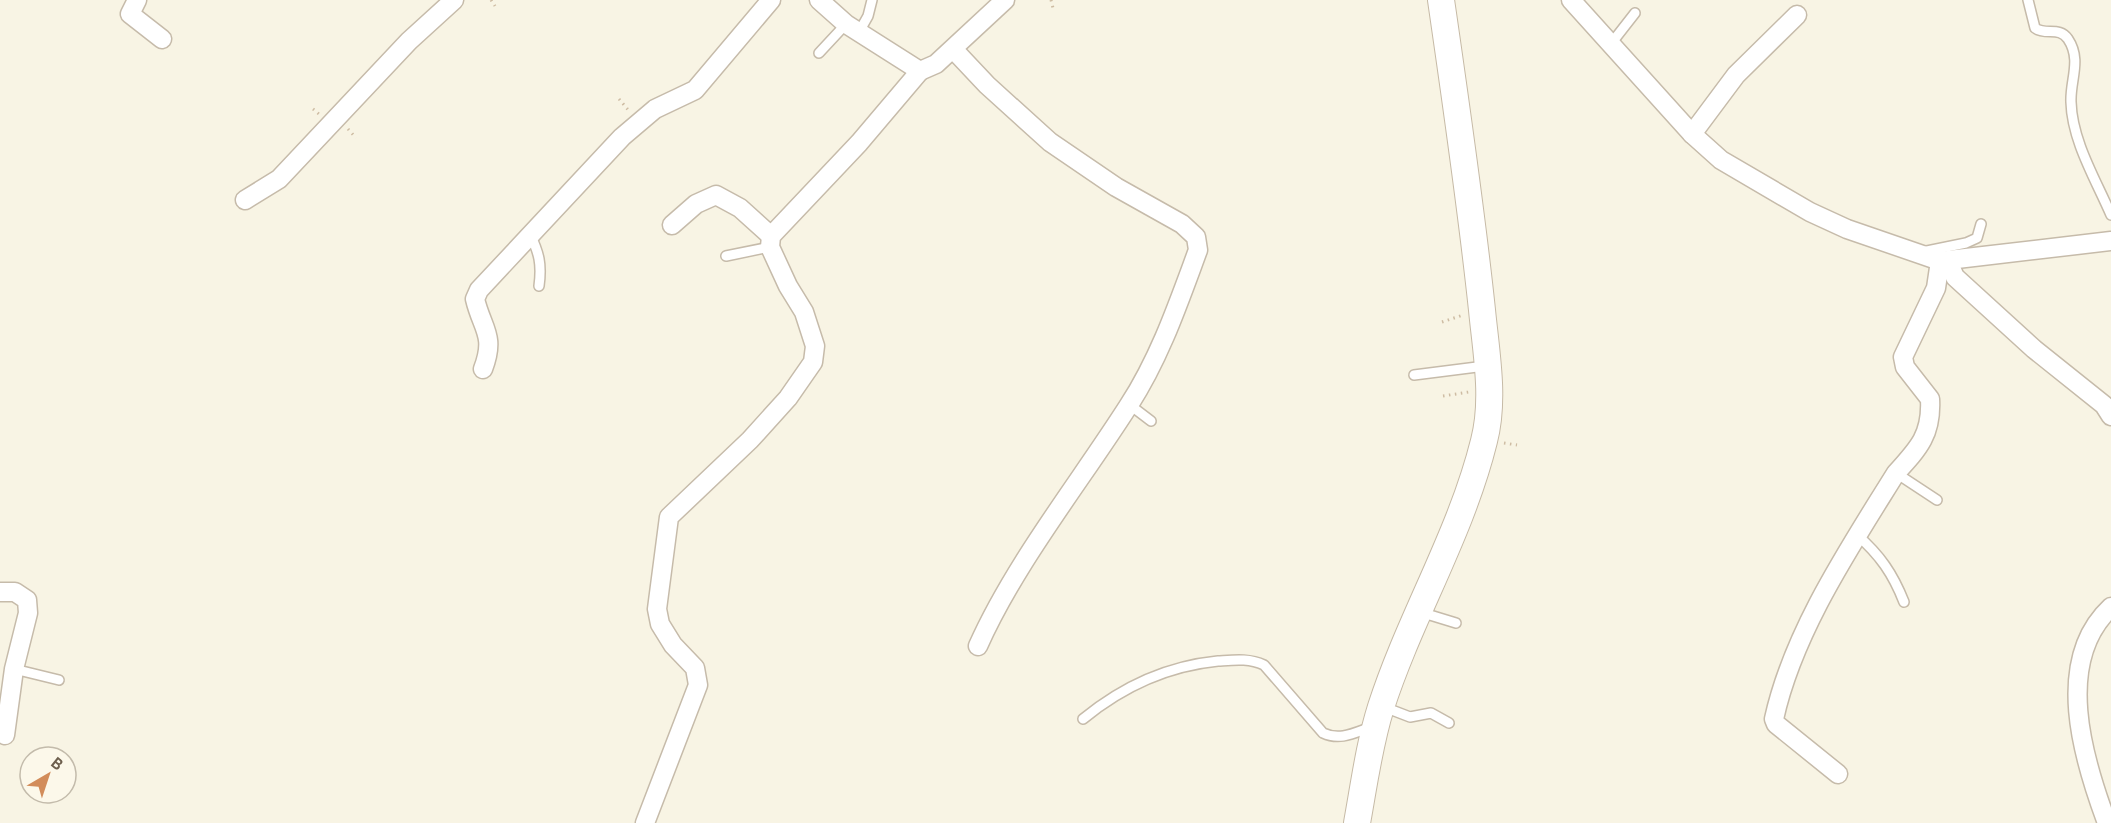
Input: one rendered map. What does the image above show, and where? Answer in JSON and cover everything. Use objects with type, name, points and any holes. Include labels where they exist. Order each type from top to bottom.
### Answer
[{"type":"street","points":[[137,0],[130,14],[162,39]]},
{"type":"street","points":[[245,200],[279,179],[410,41],[454,0]]},
{"type":"street","points":[[483,369],[489,353],[490,338],[475,299],[479,290],[630,130],[656,109],[695,90],[771,0]]},
{"type":"street","points":[[819,0],[852,28],[920,70]]},
{"type":"street","points":[[771,241],[859,143],[920,70],[936,64],[954,50],[1005,0]]},
{"type":"street","points":[[1357,823],[1379,715],[1418,611],[1461,513],[1485,440],[1488,378],[1473,220],[1440,0]]},
{"type":"street","points":[[1571,0],[1692,135],[1721,160],[1810,212],[1846,229],[1944,261],[2111,241]]},
{"type":"street","points":[[1692,135],[1736,75],[1797,15]]},
{"type":"street","points":[[954,50],[987,85],[1050,142],[1116,187],[1182,224],[1196,237],[1198,250],[1161,350],[1130,405],[1086,468],[1022,569],[988,624],[978,646]]},
{"type":"street","points":[[645,823],[698,685],[694,668],[672,645],[660,624],[657,609],[669,517],[750,440],[788,398],[813,362],[815,346],[804,312],[788,286],[771,241],[740,208],[716,195],[696,204],[672,225]]},
{"type":"street","points":[[1944,261],[1955,277],[2034,349],[2104,405],[2111,416]]},
{"type":"street","points":[[1838,774],[1776,724],[1774,719],[1797,650],[1815,609],[1896,473],[1914,454],[1929,431],[1930,399],[1905,367],[1903,357],[1936,288],[1944,261]]},
{"type":"street","points":[[0,592],[15,592],[27,600],[28,613],[14,669],[5,735]]},
{"type":"street","points":[[2107,823],[2081,729],[2078,686],[2080,663],[2087,642],[2103,615],[2111,607]]},
{"type":"lane","points":[[819,53],[868,16],[872,0]]},
{"type":"lane","points":[[2028,0],[2035,28],[2043,32],[2058,31],[2067,37],[2071,45],[2077,68],[2071,102],[2076,135],[2111,215]]},
{"type":"lane","points":[[1610,45],[1635,13]]},
{"type":"lane","points":[[1917,254],[1944,246],[1966,243],[1977,238],[1981,224]]},
{"type":"lane","points":[[530,234],[539,252],[542,265],[538,286]]},
{"type":"lane","points":[[726,256],[771,241]]},
{"type":"lane","points":[[1414,375],[1488,378]]},
{"type":"lane","points":[[1130,405],[1151,421]]},
{"type":"lane","points":[[1896,473],[1937,500]]},
{"type":"lane","points":[[1857,536],[1875,550],[1892,573],[1904,602]]},
{"type":"lane","points":[[1418,611],[1456,623]]},
{"type":"lane","points":[[1083,719],[1107,699],[1162,672],[1198,663],[1237,660],[1255,661],[1264,665],[1323,733],[1331,737],[1342,737],[1379,715],[1410,717],[1431,713],[1449,723]]},
{"type":"lane","points":[[14,669],[59,680]]},
{"type":"path","points":[[491,0],[495,6]]},
{"type":"path","points":[[1051,0],[1053,8]]},
{"type":"path","points":[[1443,396],[1488,378]]}]
